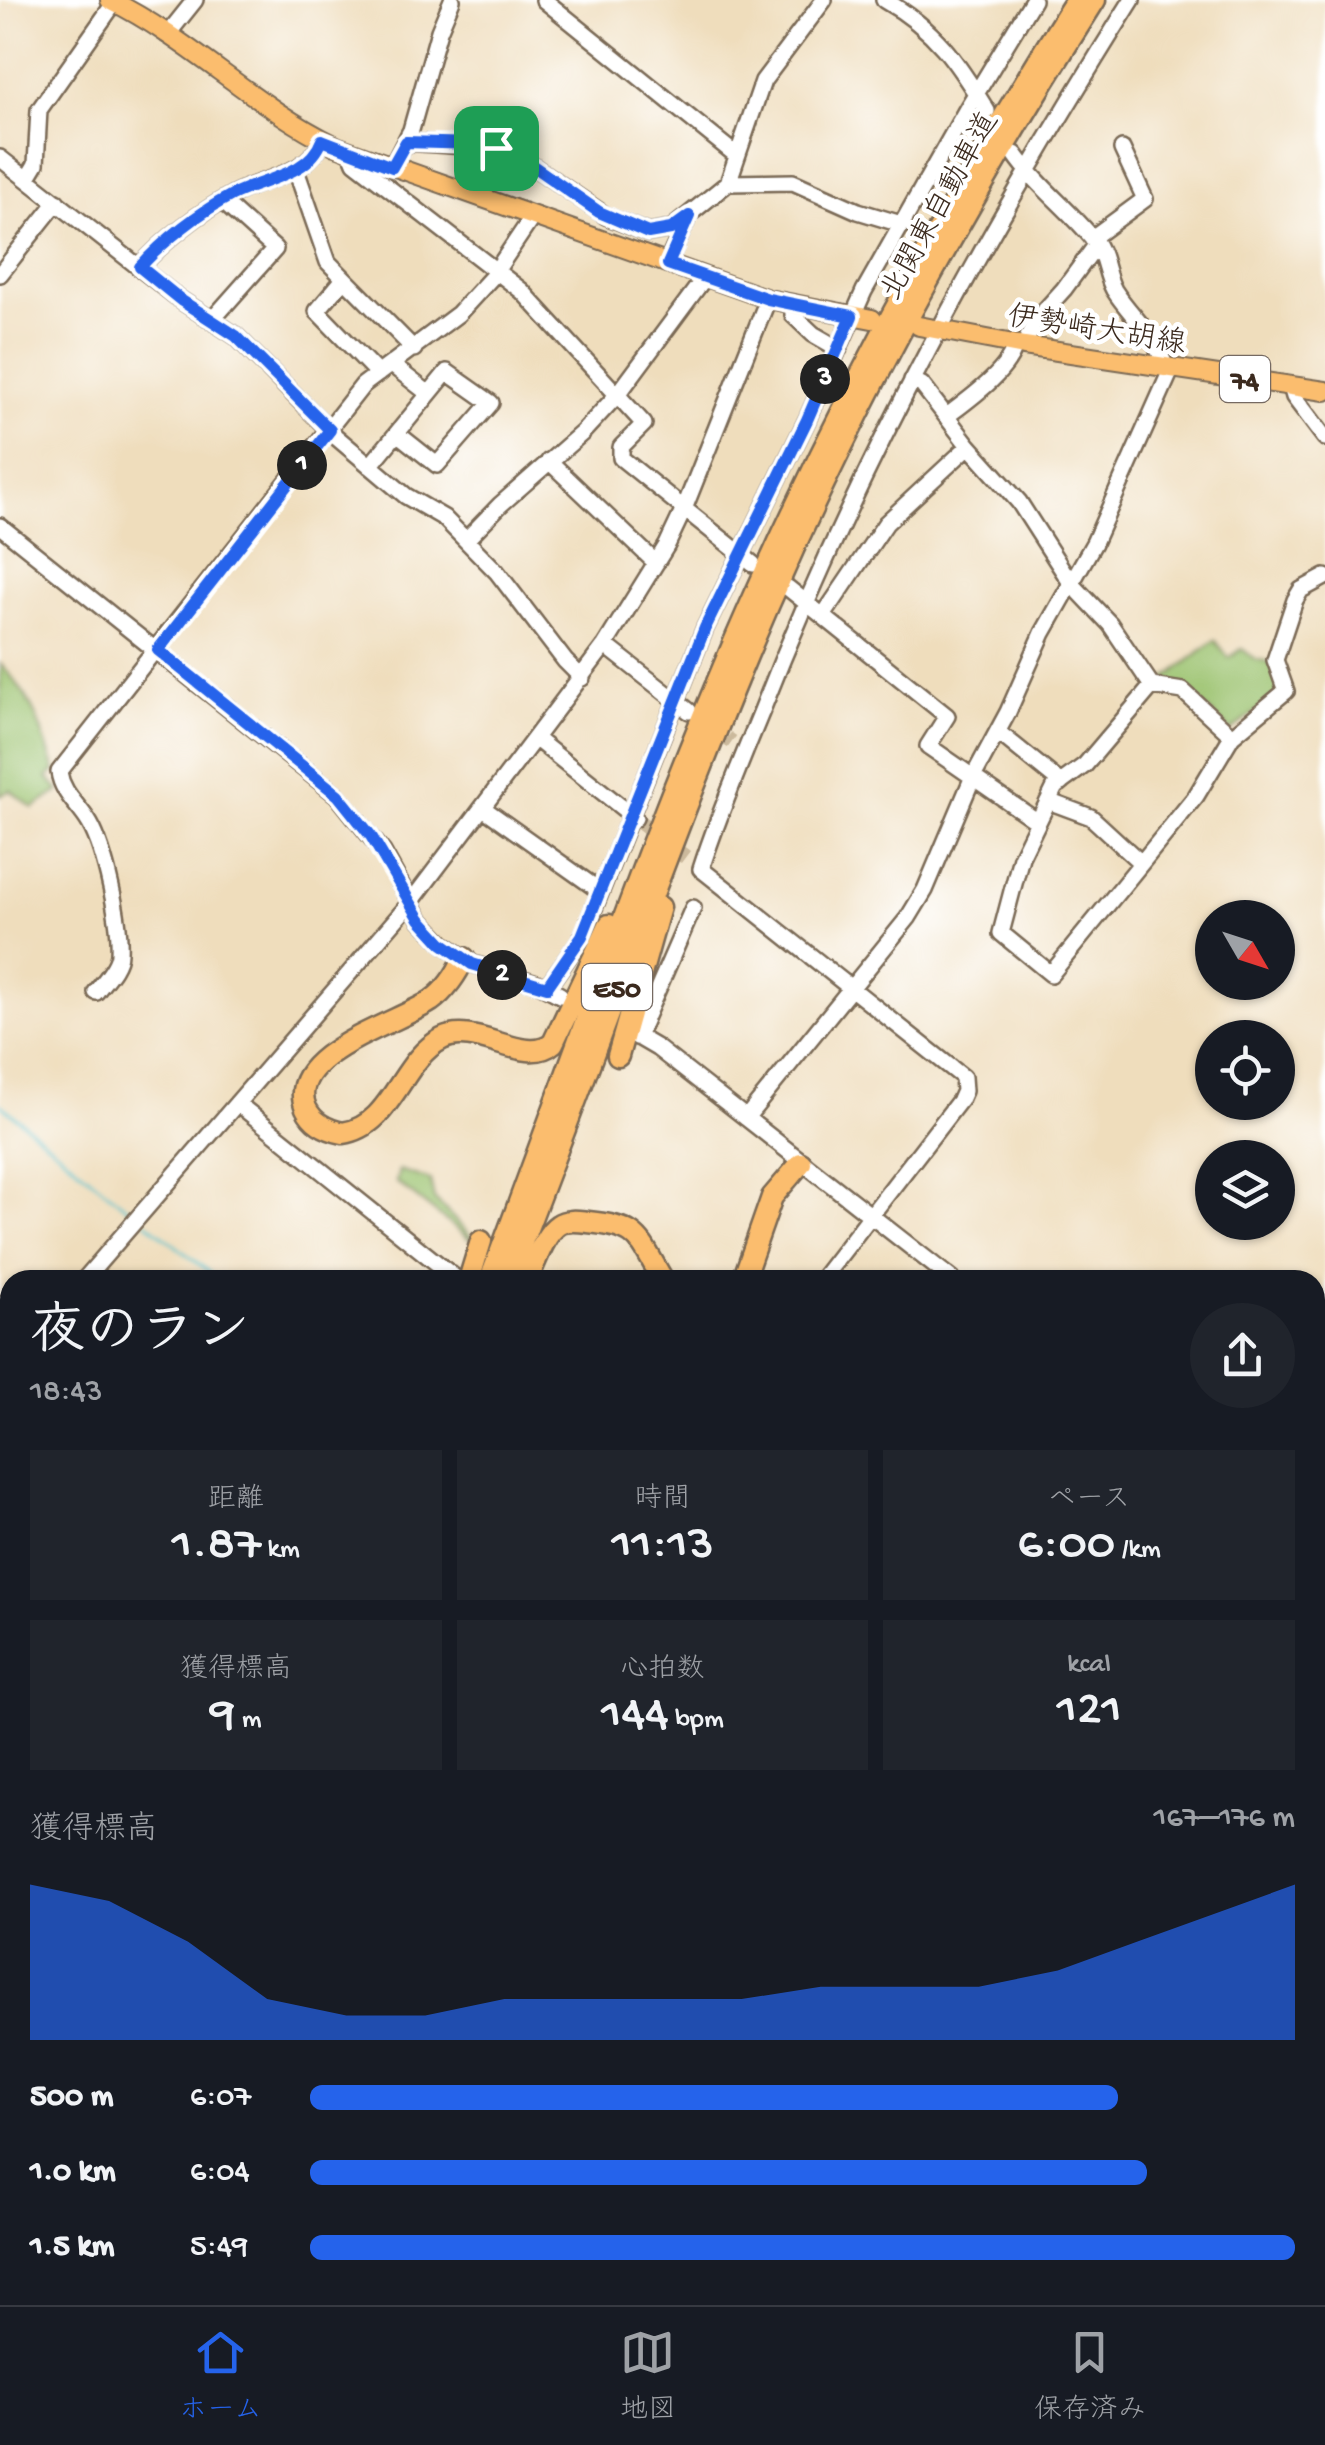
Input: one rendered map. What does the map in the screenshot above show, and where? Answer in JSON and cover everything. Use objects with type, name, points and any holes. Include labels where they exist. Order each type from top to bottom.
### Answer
[{"type":"highway","name":"北関東自動車道","points":[[494,1270],[675,788],[755,594],[855,384],[966,179],[1076,0]]},
{"type":"highway","name":"北関東自動車道","points":[[511,1270],[666,854],[811,510],[910,314],[1012,132],[1094,0]]},
{"type":"highway","points":[[618,1056],[645,954],[730,696]]},
{"type":"highway","points":[[464,958],[460,969],[430,1001],[313,1066],[303,1092],[306,1108],[318,1122],[343,1133],[367,1125],[428,1050],[450,1036],[472,1036],[536,1051],[552,1044],[675,788]]},
{"type":"highway","points":[[464,958],[424,997],[315,1056],[300,1076],[298,1102],[306,1120],[321,1133],[338,1138],[356,1137],[378,1122],[439,1048],[461,1041],[488,1050]]},
{"type":"highway","points":[[751,1270],[777,1201],[801,1163]]},
{"type":"highway","points":[[532,1270],[550,1233],[560,1223],[571,1221],[614,1224],[632,1231],[659,1270]]},
{"type":"highway","points":[[638,1226],[661,1270]]},
{"type":"highway","points":[[472,1270],[482,1241]]},
{"type":"main road","points":[[113,1],[285,120],[322,140],[768,299],[872,319]]},
{"type":"main road","name":"伊勢崎大胡線","points":[[920,326],[1325,392]]},
{"type":"street","points":[[166,35],[195,0]]},
{"type":"street","points":[[392,167],[406,142],[452,0]]},
{"type":"street","points":[[544,0],[736,155]]},
{"type":"street","points":[[406,142],[474,144],[504,150],[599,212],[648,233],[671,229],[728,183],[763,81],[824,0]]},
{"type":"street","points":[[884,0],[938,38],[987,111]]},
{"type":"street","points":[[0,526],[338,795],[383,852],[432,934],[464,958],[554,991],[683,705],[712,611],[748,560],[852,316],[976,93],[1033,0]]},
{"type":"street","points":[[830,1270],[960,1100],[963,1077],[694,864],[738,747],[859,482],[1026,171],[1131,0]]},
{"type":"street","points":[[27,179],[36,164],[39,110],[113,1]]},
{"type":"street","points":[[140,267],[222,201],[296,170],[322,140]]},
{"type":"street","points":[[947,416],[976,394],[1012,356],[1095,241],[1145,199],[1122,148]]},
{"type":"street","points":[[351,152],[355,162],[524,293],[619,393],[645,427],[621,447],[620,456],[748,560]]},
{"type":"street","points":[[746,1118],[908,918],[925,890],[972,779],[1112,507],[1169,368],[1113,287],[1095,241],[1026,171],[1015,154]]},
{"type":"street","points":[[0,158],[236,336],[370,466],[406,496],[440,514],[497,572],[582,678]]},
{"type":"street","points":[[296,170],[322,252],[343,280],[414,349]]},
{"type":"street","points":[[728,183],[793,182],[858,211],[901,224]]},
{"type":"street","points":[[212,320],[275,250],[222,201]]},
{"type":"street","points":[[0,274],[57,202]]},
{"type":"street","points":[[96,992],[120,956],[111,892],[91,825],[61,784],[60,772],[363,385],[458,314],[496,270],[533,216]]},
{"type":"street","points":[[668,264],[689,216]]},
{"type":"street","points":[[466,540],[582,433],[619,393],[705,277]]},
{"type":"street","points":[[343,280],[317,311],[385,370],[430,394]]},
{"type":"street","points":[[93,1270],[411,902],[606,645],[656,564],[684,509],[768,299]]},
{"type":"street","points":[[793,305],[794,315],[803,325],[839,349]]},
{"type":"street","points":[[370,466],[447,372],[491,403],[437,465],[398,434]]},
{"type":"street","points":[[912,380],[922,385],[1019,502],[1071,584],[1110,624],[1152,686],[1183,691],[1232,736]]},
{"type":"street","points":[[1291,386],[1294,397],[1325,438]]},
{"type":"street","points":[[823,616],[886,524],[969,446]]},
{"type":"street","points":[[549,462],[656,564]]},
{"type":"street","points":[[1152,686],[1085,765],[1060,783],[1021,857],[1001,933],[1051,974],[1196,796],[1232,736],[1286,691],[1275,660],[1295,600],[1300,590],[1325,577]]},
{"type":"street","points":[[788,588],[947,716],[928,746],[1038,822]]},
{"type":"street","points":[[606,645],[683,705]]},
{"type":"street","points":[[998,732],[1060,783]]},
{"type":"street","points":[[536,740],[633,816]]},
{"type":"street","points":[[1048,801],[1091,817],[1141,862]]},
{"type":"street","points":[[482,808],[600,891]]},
{"type":"street","points":[[693,908],[635,1036],[657,1048],[940,1270]]},
{"type":"street","points":[[237,1103],[437,1270]]},
{"type":"green space","points":[[1215,640],[1229,658],[1242,649],[1255,659],[1270,662],[1283,691],[1231,731],[1182,688],[1158,685]]},
{"type":"green space","points":[[0,664],[28,701],[55,771],[48,777],[59,791],[33,808],[10,790],[0,796]]},
{"type":"green space","points":[[399,1170],[430,1180],[434,1199],[472,1241],[396,1182]]},
{"type":"waterway","points":[[0,1104],[132,1212]]},
{"type":"waterway","points":[[146,1222],[206,1270]]},
{"type":"tunnel","points":[[708,725],[732,742]]},
{"type":"tunnel","points":[[637,820],[688,859]]},
{"type":"route","points":[[322,140],[392,167],[406,142],[496,148],[530,164],[599,212],[640,230],[660,233],[689,216],[668,264],[768,299],[852,316],[807,420],[712,611],[582,936],[547,987],[472,964],[442,943],[420,919],[371,836],[338,795],[158,650],[330,430],[236,336],[182,301],[140,267],[194,220],[231,195],[296,170],[322,140]]}]
